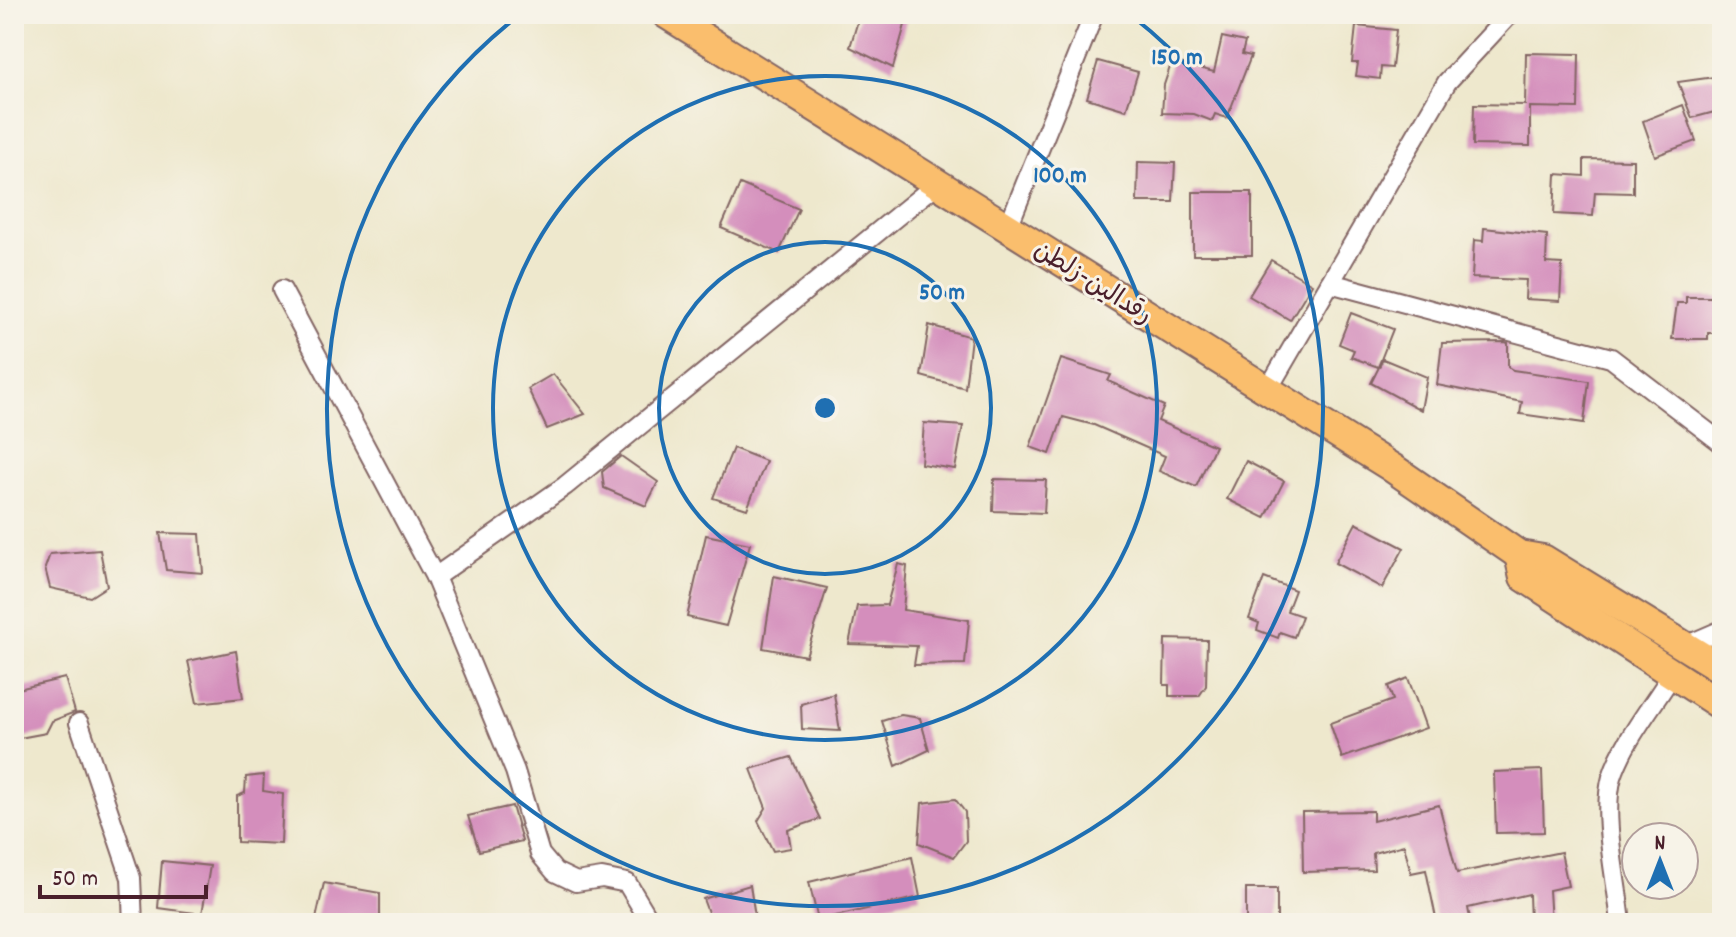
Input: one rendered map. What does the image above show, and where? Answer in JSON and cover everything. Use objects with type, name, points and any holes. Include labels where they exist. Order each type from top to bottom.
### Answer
[{"type":"main road","name":"رقدالين-زلطن","points":[[666,14],[1391,467],[1519,555],[1543,559],[1722,669]]},
{"type":"main road","name":"رقدالين-زلطن","points":[[1519,555],[1524,577],[1671,676],[1722,706]]},
{"type":"street","points":[[1008,227],[1094,14]]},
{"type":"street","points":[[1267,391],[1447,82],[1510,14]]},
{"type":"street","points":[[435,577],[565,486],[938,183]]},
{"type":"street","points":[[1330,283],[1611,358],[1722,443]]},
{"type":"street","points":[[282,290],[435,577],[515,771],[540,854],[555,872],[576,882],[602,878],[627,883],[651,923]]},
{"type":"street","points":[[1685,646],[1722,630]]},
{"type":"street","points":[[1621,923],[1608,798],[1613,774],[1625,750],[1671,676]]},
{"type":"street","points":[[79,723],[131,878],[133,923]]},
{"type":"building","points":[[860,14],[908,14],[893,68],[850,47]]},
{"type":"building","points":[[1356,26],[1396,30],[1392,68],[1381,67],[1380,79],[1356,76],[1358,63],[1352,63]]},
{"type":"building","points":[[1222,37],[1245,42],[1242,54],[1251,56],[1227,118],[1215,114],[1212,121],[1194,114],[1162,113],[1164,85],[1172,61],[1214,72]]},
{"type":"building","points":[[1526,53],[1579,54],[1578,108],[1530,107],[1530,146],[1473,145],[1474,104],[1525,105]]},
{"type":"building","points":[[1098,61],[1138,72],[1126,110],[1087,98]]},
{"type":"building","points":[[1722,76],[1722,110],[1692,118],[1678,82]]},
{"type":"building","points":[[1683,105],[1696,141],[1655,156],[1643,121]]},
{"type":"building","points":[[1584,159],[1633,160],[1633,193],[1595,192],[1593,216],[1554,214],[1556,174],[1584,176]]},
{"type":"building","points":[[1138,162],[1175,163],[1173,202],[1137,202]]},
{"type":"building","points":[[740,184],[799,209],[779,253],[721,228]]},
{"type":"building","points":[[1193,192],[1252,192],[1252,255],[1193,255]]},
{"type":"building","points":[[1484,228],[1547,235],[1546,263],[1562,264],[1560,301],[1525,299],[1526,280],[1472,278],[1474,240],[1483,241]]},
{"type":"building","points":[[1271,260],[1312,284],[1290,320],[1249,296]]},
{"type":"building","points":[[1686,297],[1719,297],[1719,333],[1708,333],[1708,339],[1672,339],[1677,303],[1686,303]]},
{"type":"building","points":[[1351,313],[1393,329],[1378,367],[1351,357],[1354,350],[1339,344]]},
{"type":"building","points":[[929,325],[971,337],[965,388],[921,376]]},
{"type":"building","points":[[1505,342],[1508,343],[1508,367],[1513,370],[1589,381],[1584,423],[1520,414],[1522,402],[1437,385],[1442,343]]},
{"type":"building","points":[[1061,359],[1111,375],[1108,381],[1164,406],[1158,421],[1215,446],[1196,487],[1159,471],[1165,456],[1094,425],[1063,417],[1050,454],[1030,447]]},
{"type":"building","points":[[1383,359],[1427,377],[1421,410],[1371,383]]},
{"type":"building","points":[[553,374],[585,414],[547,429],[528,389]]},
{"type":"building","points":[[924,423],[963,426],[955,469],[921,464]]},
{"type":"building","points":[[733,448],[766,461],[747,509],[713,498]]},
{"type":"building","points":[[621,456],[658,482],[646,506],[604,488],[602,472]]},
{"type":"building","points":[[1246,461],[1284,481],[1265,518],[1227,499]]},
{"type":"building","points":[[994,479],[1046,480],[1044,513],[993,511]]},
{"type":"building","points":[[1356,523],[1404,548],[1382,588],[1335,563]]},
{"type":"building","points":[[160,533],[200,534],[203,573],[166,570]]},
{"type":"building","points":[[706,535],[750,544],[726,626],[687,617]]},
{"type":"building","points":[[100,550],[107,586],[90,597],[50,588],[45,568],[50,554]]},
{"type":"building","points":[[898,564],[907,566],[903,610],[969,620],[965,664],[914,665],[917,646],[849,644],[857,606],[887,605]]},
{"type":"building","points":[[774,576],[827,588],[806,656],[763,648]]},
{"type":"building","points":[[1264,578],[1295,590],[1287,611],[1302,616],[1294,637],[1280,632],[1278,638],[1257,630],[1259,623],[1249,619]]},
{"type":"building","points":[[1165,639],[1207,640],[1206,686],[1199,696],[1169,696],[1169,685],[1164,685]]},
{"type":"building","points":[[236,651],[243,698],[197,703],[188,661]]},
{"type":"building","points":[[65,678],[75,712],[52,721],[46,733],[14,739],[14,690]]},
{"type":"building","points":[[1408,678],[1426,728],[1342,758],[1330,723],[1393,700],[1388,686]]},
{"type":"building","points":[[834,694],[840,731],[802,729],[801,704]]},
{"type":"building","points":[[901,715],[920,718],[929,750],[896,766],[882,721]]},
{"type":"building","points":[[791,757],[820,819],[788,830],[791,848],[773,851],[758,821],[766,808],[751,769]]},
{"type":"building","points":[[1542,770],[1544,832],[1496,833],[1494,772]]},
{"type":"building","points":[[264,775],[263,791],[283,794],[281,844],[237,842],[237,796],[245,793],[246,777]]},
{"type":"building","points":[[955,799],[965,812],[966,841],[954,857],[919,843],[922,803]]},
{"type":"building","points":[[1439,805],[1457,873],[1561,852],[1568,886],[1549,890],[1551,923],[1530,923],[1529,894],[1468,908],[1470,919],[1437,923],[1426,870],[1411,873],[1404,845],[1373,853],[1374,870],[1303,872],[1302,812],[1373,811],[1373,821]]},
{"type":"building","points":[[512,806],[522,841],[479,851],[468,816]]},
{"type":"building","points":[[912,857],[920,897],[818,920],[809,882]]},
{"type":"building","points":[[162,861],[210,866],[202,914],[158,908]]},
{"type":"building","points":[[324,883],[380,893],[380,923],[315,923]]},
{"type":"building","points":[[750,885],[756,923],[712,923],[703,899]]},
{"type":"building","points":[[1246,889],[1277,889],[1277,923],[1246,923]]}]
